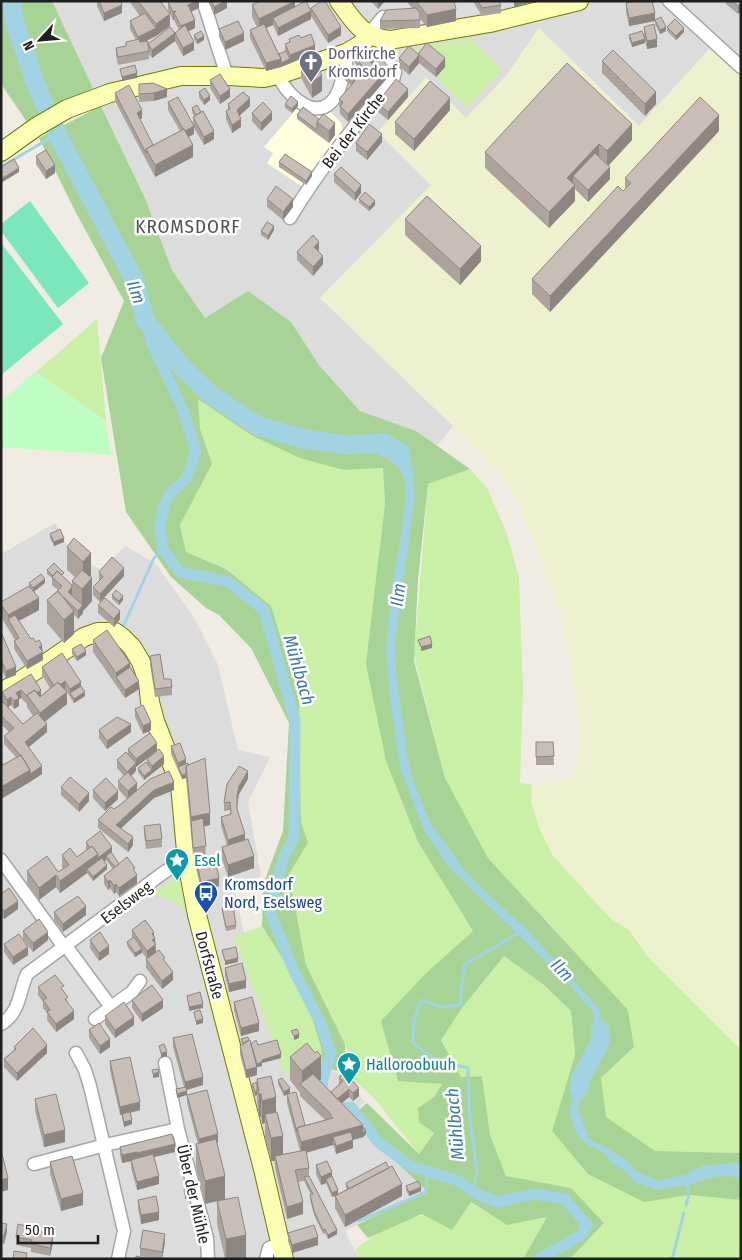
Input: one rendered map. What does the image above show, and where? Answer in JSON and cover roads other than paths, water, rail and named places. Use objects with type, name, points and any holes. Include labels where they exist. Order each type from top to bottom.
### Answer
[{"type":"street","points":[[203,1],[227,76]]},
{"type":"street","points":[[339,1],[359,28],[374,37],[402,38],[490,23],[579,1]]},
{"type":"street","points":[[669,1],[741,67]]},
{"type":"street","points":[[1,152],[36,127],[67,109],[110,93],[180,76],[264,78],[346,53],[374,37],[382,16]]},
{"type":"street","name":"Bei der Kirche","points":[[290,218],[309,187],[347,135],[393,80],[395,72],[374,37]]},
{"type":"street","name":"Bei der Kirche","points":[[278,75],[282,86],[300,102],[314,108],[328,106],[340,87],[347,62],[346,53]]},
{"type":"street","name":"Dorfstraße","points":[[1,692],[84,637],[98,632],[115,632],[132,647],[141,662],[148,682],[150,702],[155,721],[180,785],[188,862],[198,921],[263,1169],[282,1251]]},
{"type":"street","points":[[1,860],[111,1007]]},
{"type":"street","name":"Eselsweg","points":[[1,1024],[9,1019],[18,1003],[27,974],[164,873],[180,862],[188,862]]},
{"type":"street","points":[[95,1019],[132,992],[140,981]]},
{"type":"street","points":[[76,1053],[85,1070],[90,1086],[124,1231],[118,1259]]},
{"type":"street","name":"Über der Mühle","points":[[165,1062],[178,1129],[194,1182],[207,1238],[208,1259]]},
{"type":"street","name":"Über der Mühle","points":[[34,1164],[105,1145],[178,1129]]},
{"type":"street","points":[[266,1259],[269,1248],[282,1251]]},
{"type":"water","points":[[379,440],[389,441],[409,454],[413,472],[415,496],[395,643],[396,673],[407,755],[413,780],[431,824],[469,876],[529,932],[599,1009],[603,1026],[603,1039],[596,1066],[586,1073],[578,1109],[589,1138],[617,1154],[630,1164],[635,1171],[659,1181],[685,1174],[702,1166],[740,1162],[741,1178],[714,1177],[688,1185],[657,1190],[636,1182],[623,1169],[611,1163],[605,1154],[582,1141],[575,1130],[570,1114],[572,1097],[578,1079],[583,1069],[593,1061],[596,1044],[593,1012],[570,985],[449,867],[423,828],[400,767],[390,697],[386,651],[391,592],[400,543],[406,482],[399,469],[388,458],[378,456]]},
{"type":"waterway","name":"Ilm","points":[[12,1],[14,20],[35,82],[57,134],[134,279],[145,320],[180,365],[211,395],[258,426],[305,439],[347,445],[385,443],[401,453]]},
{"type":"waterway","points":[[1,167],[57,134]]},
{"type":"waterway","name":"Mühlbach","points":[[145,320],[152,344],[183,410],[196,451],[187,478],[172,492],[164,504],[160,527],[163,550],[180,572],[229,582],[264,610],[295,721],[294,837],[284,857],[270,912],[292,967],[320,1022],[331,1054],[323,1078],[322,1090],[328,1097]]},
{"type":"waterway","points":[[122,629],[154,558],[163,550]]},
{"type":"waterway","name":"Mühlbach","points":[[473,1192],[477,1171],[470,1120],[468,1068],[438,1061],[413,1043],[414,1020],[421,1000],[442,1007],[460,1005],[464,965],[522,931]]},
{"type":"waterway","name":"Ilm","points":[[579,1089],[581,1077],[601,1041],[600,1030]]},
{"type":"waterway","name":"Mühlbach","points":[[336,1108],[351,1107],[378,1142],[410,1166],[459,1181],[473,1192],[497,1202],[534,1194],[565,1199],[587,1225],[582,1235],[539,1259]]},
{"type":"waterway","points":[[359,1221],[426,1192],[427,1171]]},
{"type":"waterway","points":[[686,1182],[689,1195],[686,1205]]},
{"type":"waterway","points":[[672,1259],[684,1213]]},
{"type":"place","name":"Dorfkirche Kromsdorf","points":[[311,83]]},
{"type":"place","name":"Esel","points":[[177,881]]},
{"type":"place","name":"Kromsdorf Nord, Eselsweg","points":[[206,914]]},
{"type":"place","name":"Halloroobuuh","points":[[349,1085]]},
{"type":"district","name":"KROMSDORF","points":[[188,226]]}]
